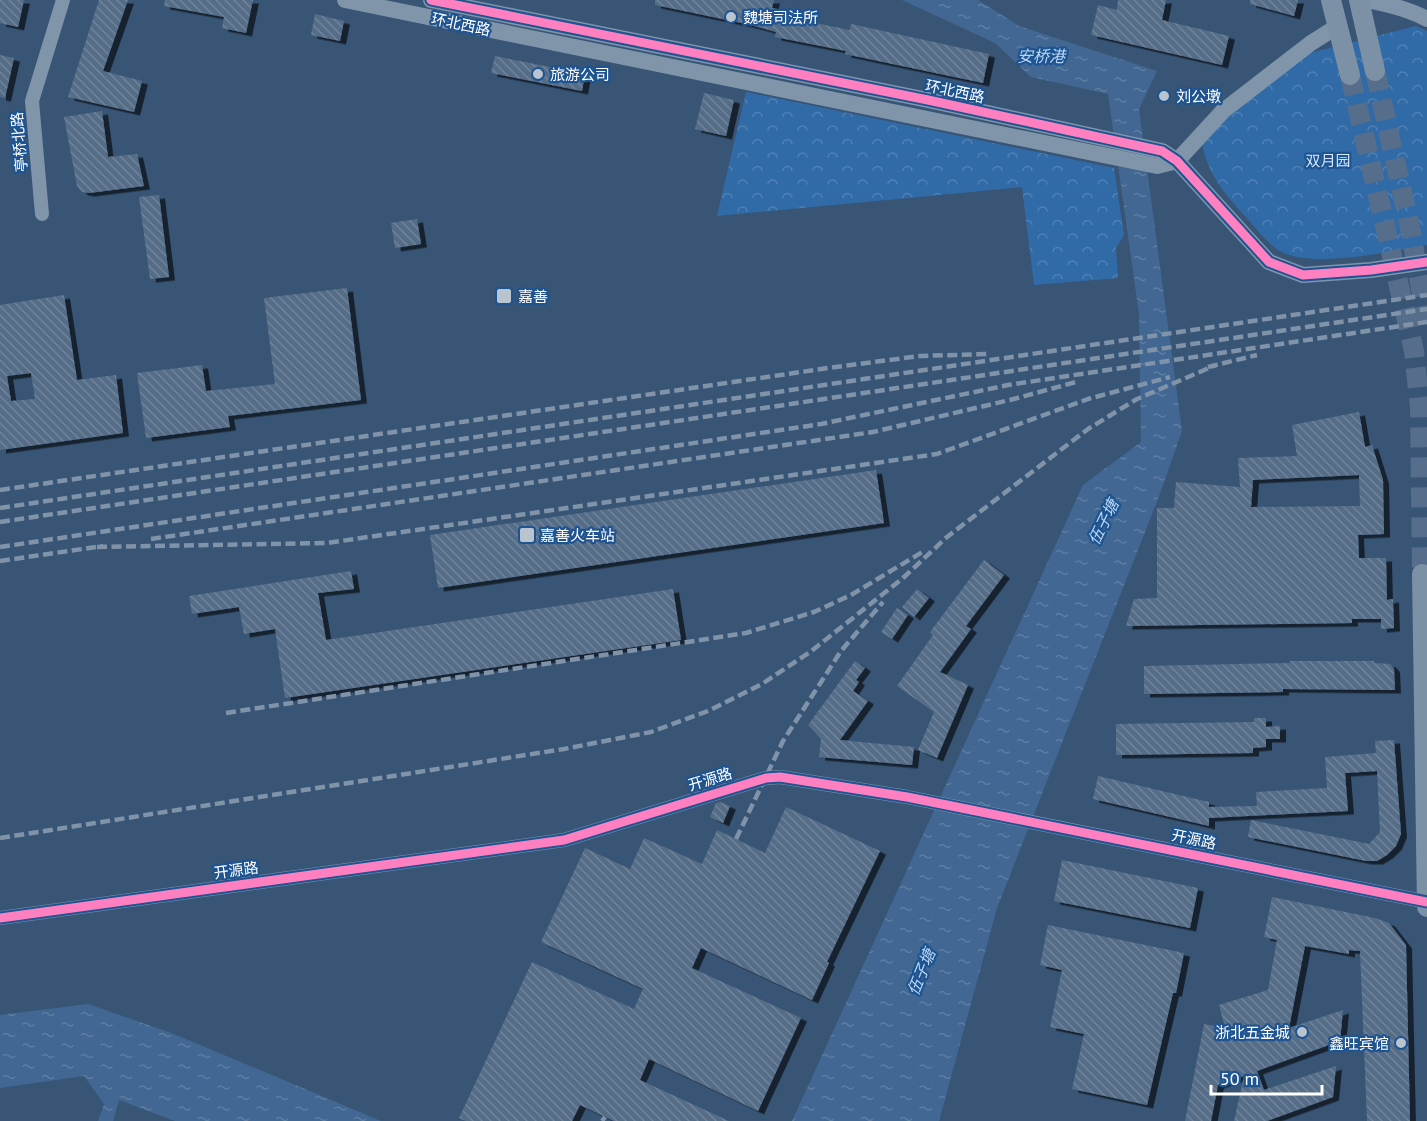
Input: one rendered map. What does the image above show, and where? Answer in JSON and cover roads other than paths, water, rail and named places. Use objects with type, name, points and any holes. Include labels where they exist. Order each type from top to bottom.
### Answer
[{"type":"main road","points":[[1331,0],[1350,75]]},
{"type":"main road","points":[[1359,0],[1375,71]]},
{"type":"main road","points":[[1422,574],[1427,907]]},
{"type":"street","name":"亭桥北路","points":[[42,214],[32,101],[63,0]]},
{"type":"street","name":"环北西路","points":[[345,0],[1177,161],[1269,262],[1304,274],[1371,270],[1427,262]]},
{"type":"street","name":"环北西路","points":[[431,0],[928,100],[1101,147]]},
{"type":"street","points":[[1366,0],[1387,4],[1427,18]]},
{"type":"street","points":[[1177,161],[1223,111],[1311,43],[1338,26]]},
{"type":"street","name":"开源路","points":[[0,918],[564,840],[766,778],[780,777],[907,797],[1427,902]]},
{"type":"water","points":[[902,0],[978,0],[1019,26],[1157,71],[1139,109],[1182,431],[1158,499],[997,908],[939,1121],[792,1121],[1083,485],[1141,442],[1139,314],[1108,94],[1031,77],[995,43]]},
{"type":"water","points":[[88,1004],[174,1034],[381,1121],[175,1121],[119,1100],[113,1121],[98,1121],[104,1104],[84,1076],[0,1088],[0,1015]]},
{"type":"tunnel","points":[[1375,71],[1409,223],[1427,322]]},
{"type":"tunnel","points":[[1350,75],[1414,351],[1420,408],[1422,574]]},
{"type":"railway","points":[[0,508],[1427,295]]},
{"type":"railway","points":[[0,522],[1427,309]]},
{"type":"railway","points":[[0,547],[821,424],[1008,385],[1427,322]]},
{"type":"railway","points":[[0,490],[828,368],[920,356],[987,354]]},
{"type":"railway","points":[[1208,367],[1257,355]]},
{"type":"railway","points":[[0,838],[564,749],[651,732],[708,711],[762,684],[810,652],[902,579],[947,537],[1088,429],[1137,399],[1216,365]]},
{"type":"railway","points":[[97,547],[327,543],[937,454],[1088,399],[1170,377]]},
{"type":"railway","points":[[151,539],[873,432],[1076,382]]},
{"type":"railway","points":[[0,561],[103,546]]},
{"type":"railway","points":[[226,713],[746,633],[814,612],[851,595],[924,551]]},
{"type":"railway","points":[[736,839],[783,741],[841,651],[883,602]]},
{"type":"railway","points":[[602,1121],[605,1117]]},
{"type":"place","name":"魏塘司法所","points":[[731,17]]},
{"type":"place","name":"旅游公司","points":[[538,74]]},
{"type":"place","name":"刘公墩","points":[[1164,96]]},
{"type":"place","name":"嘉善","points":[[504,296]]},
{"type":"place","name":"嘉善火车站","points":[[527,535]]},
{"type":"place","name":"浙北五金城","points":[[1302,1032]]},
{"type":"place","name":"鑫旺宾馆","points":[[1401,1043]]},
{"type":"water label","name":"安桥港","points":[[1041,56]]},
{"type":"water label","name":"伍子塘","points":[[1103,522]]},
{"type":"water label","name":"伍子塘","points":[[921,972]]},
{"type":"park label","name":"双月园","points":[[1328,160]]}]
